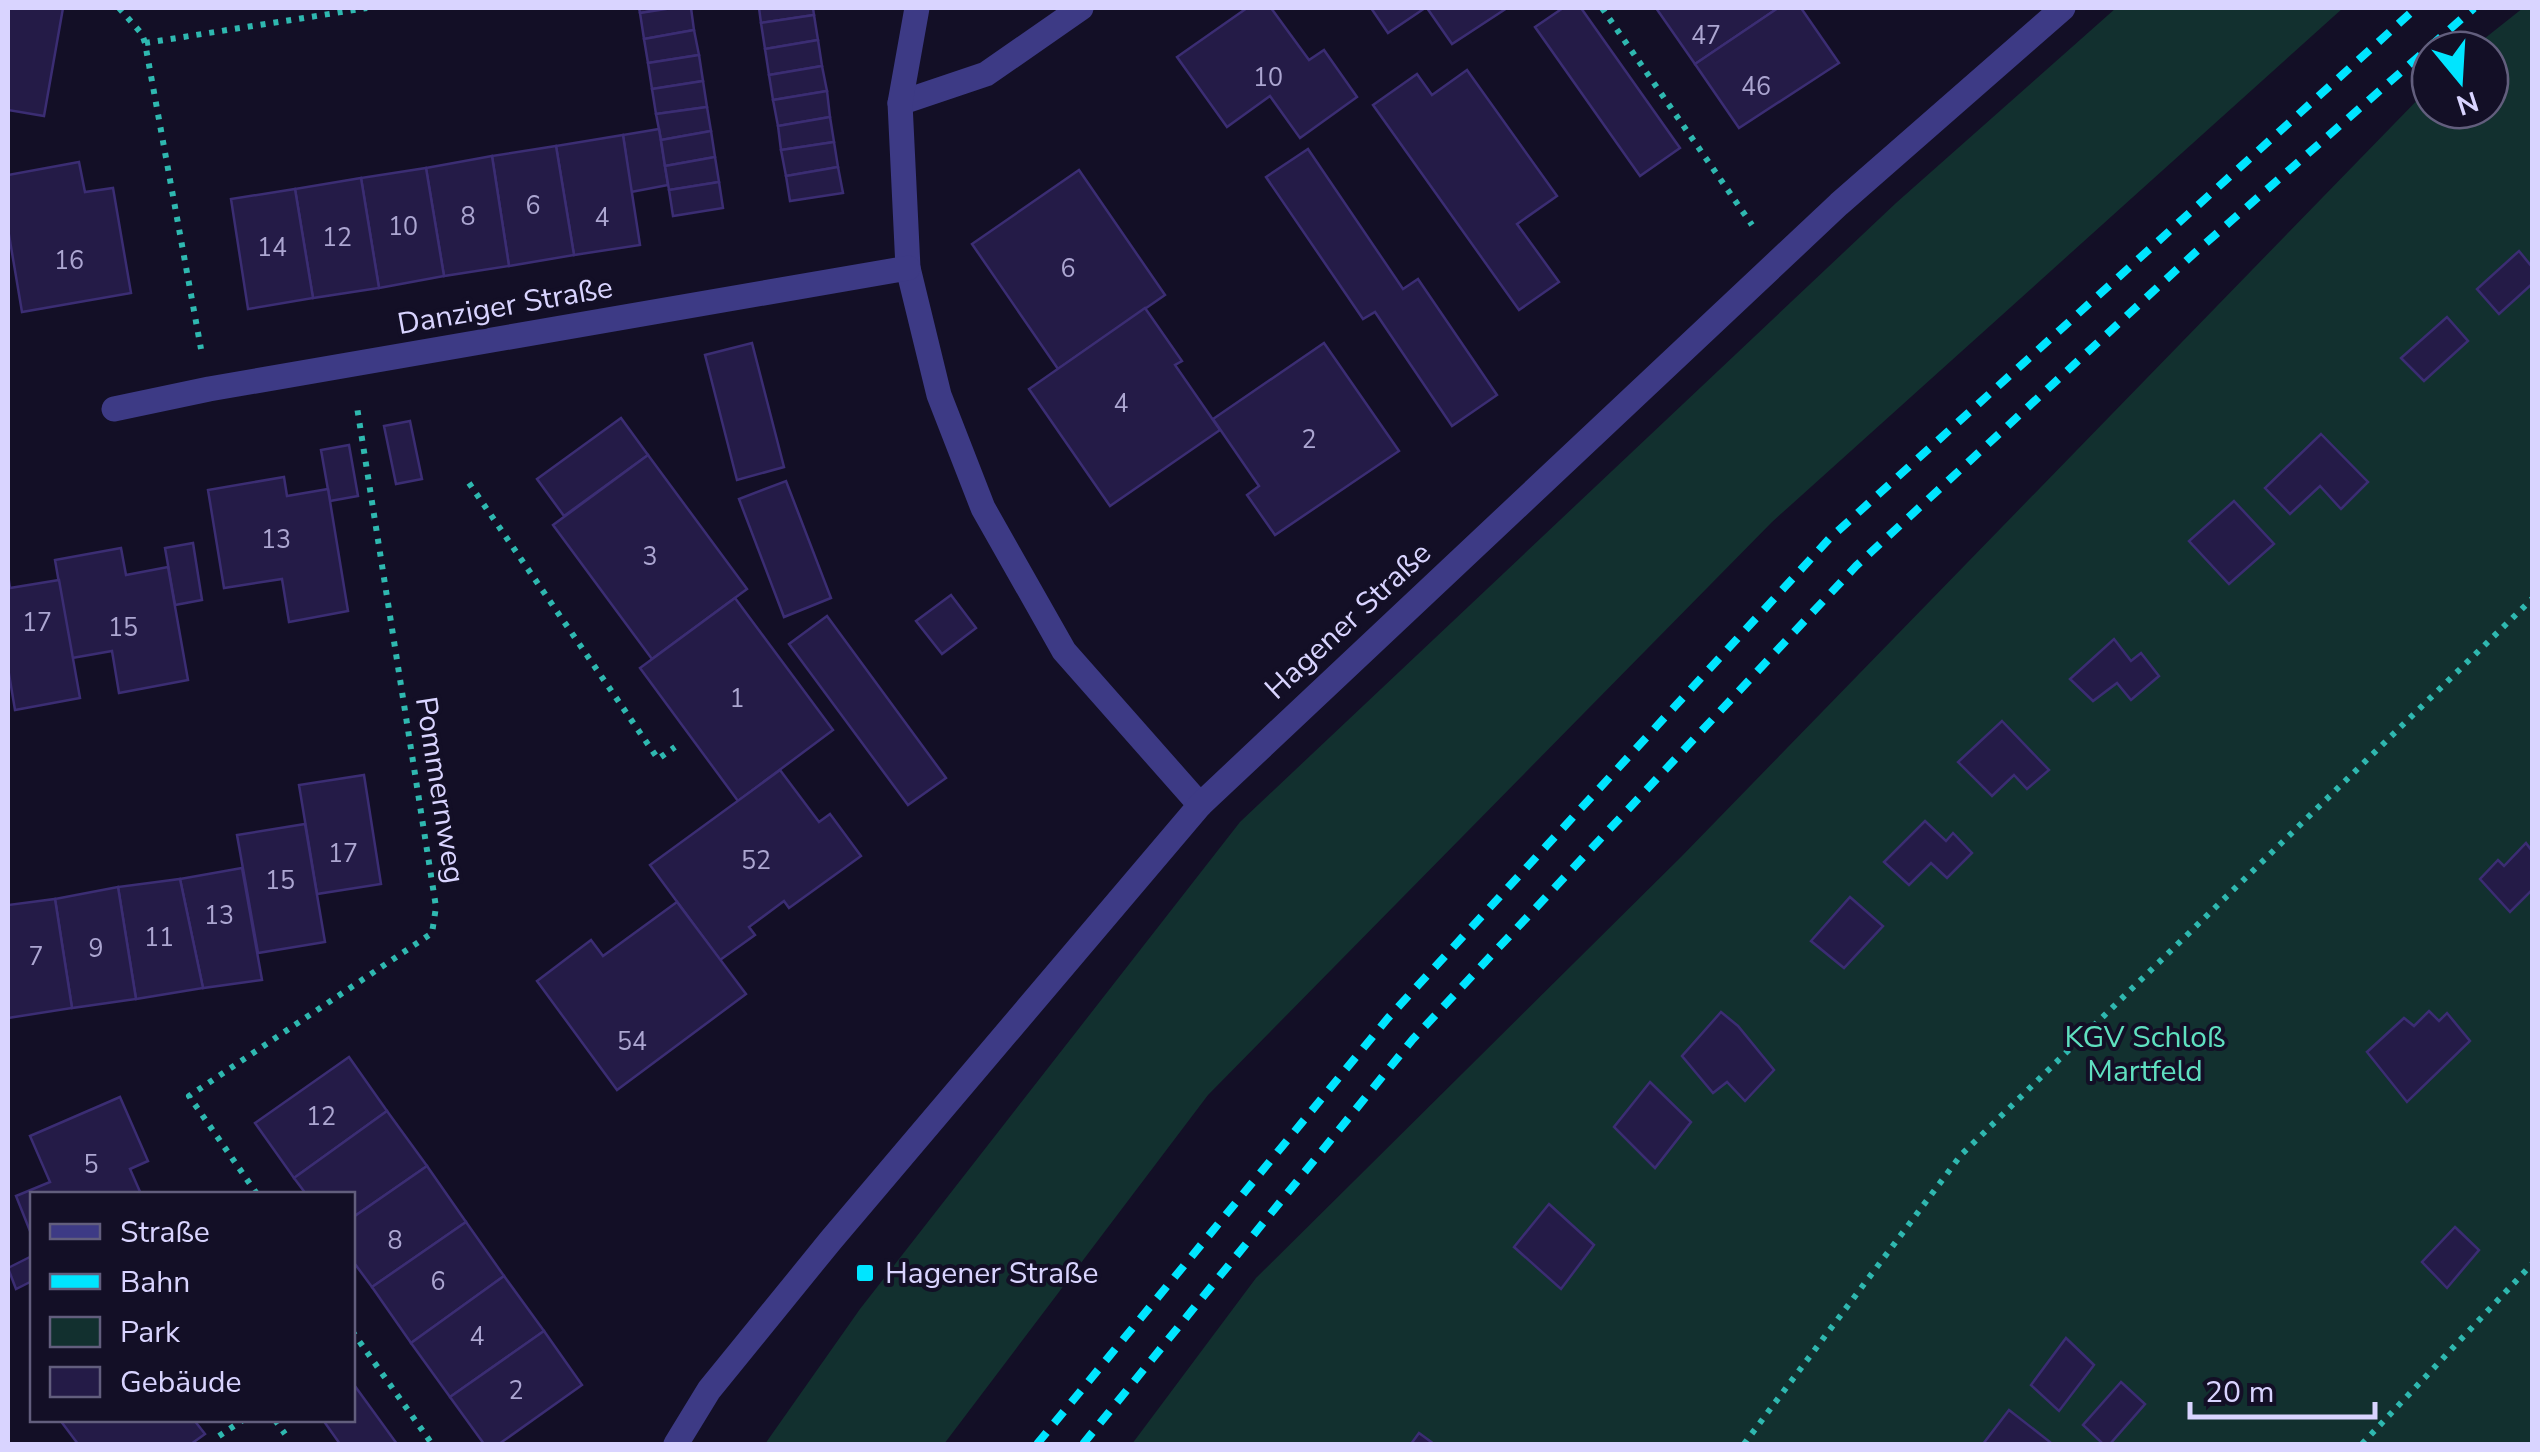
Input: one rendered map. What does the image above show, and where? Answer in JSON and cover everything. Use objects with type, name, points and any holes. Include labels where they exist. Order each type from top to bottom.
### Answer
[{"type":"street","points":[[917,8],[900,103],[908,268],[939,396],[983,508],[1064,651],[1200,805]]},
{"type":"street","points":[[900,103],[986,74],[1081,8]]},
{"type":"street","name":"Hagener Straße","points":[[676,1444],[709,1390],[831,1240],[1200,805],[1839,204],[2063,8]]},
{"type":"street","name":"Danziger Straße","points":[[114,409],[208,389],[908,268]]},
{"type":"path","points":[[119,8],[142,34],[144,42],[208,389]]},
{"type":"path","points":[[144,42],[367,8]]},
{"type":"path","points":[[1602,8],[1778,263]]},
{"type":"path","name":"Pommernweg","points":[[257,1192],[189,1096],[432,933],[436,907],[350,366]]},
{"type":"path","points":[[468,482],[658,759],[676,747]]},
{"type":"path","points":[[1744,1444],[1961,1155],[2532,599]]},
{"type":"path","points":[[2362,1444],[2532,1264]]},
{"type":"path","points":[[355,1338],[432,1444]]},
{"type":"path","points":[[219,1436],[240,1422]]},
{"type":"path","points":[[276,1422],[285,1434]]},
{"type":"green space","points":[[2116,8],[2343,8],[1772,522],[1208,1095],[944,1444],[765,1444],[860,1309],[1240,822],[1896,203]]},
{"type":"green space","name":"KGV Schloß Martfeld","points":[[2523,8],[2532,8],[2532,1444],[1132,1444],[1256,1278],[1681,857],[2410,108],[2410,130],[2510,130],[2510,30],[2495,30]]},
{"type":"building","points":[[8,8],[63,8],[44,116],[8,110]]},
{"type":"building","points":[[639,8],[672,8],[640,13]]},
{"type":"building","points":[[691,8],[694,30],[644,39],[640,13]]},
{"type":"building","points":[[759,8],[813,8],[814,15],[761,23]]},
{"type":"building","points":[[1247,8],[1271,8],[1309,60],[1324,50],[1357,97],[1300,138],[1270,96],[1227,127],[1177,57]]},
{"type":"building","points":[[1371,8],[1425,8],[1388,33]]},
{"type":"building","points":[[1427,8],[1507,8],[1452,44]]},
{"type":"building","points":[[1563,8],[1581,8],[1680,148],[1640,176],[1535,27]]},
{"type":"building","points":[[1656,8],[1778,8],[1695,64]]},
{"type":"building","points":[[1778,8],[1801,8],[1839,63],[1739,128],[1695,64]]},
{"type":"building","points":[[814,15],[818,40],[765,49],[761,23]]},
{"type":"building","points":[[694,30],[699,55],[648,63],[644,39]]},
{"type":"building","points":[[818,40],[822,66],[769,75],[765,49]]},
{"type":"building","points":[[699,55],[703,81],[652,89],[648,63]]},
{"type":"building","points":[[822,66],[827,91],[773,100],[769,75]]},
{"type":"building","points":[[1467,70],[1557,196],[1517,224],[1559,282],[1519,310],[1373,105],[1417,74],[1432,95]]},
{"type":"building","points":[[703,81],[707,107],[656,114],[652,89]]},
{"type":"building","points":[[827,91],[830,117],[778,126],[773,100]]},
{"type":"building","points":[[707,107],[711,131],[661,140],[656,114]]},
{"type":"building","points":[[830,117],[834,142],[781,150],[778,126]]},
{"type":"building","points":[[659,129],[668,185],[631,192],[623,135]]},
{"type":"building","points":[[711,131],[715,157],[665,166],[661,140]]},
{"type":"building","points":[[623,135],[640,245],[574,255],[556,146]]},
{"type":"building","points":[[834,142],[838,167],[786,176],[781,150]]},
{"type":"building","points":[[556,146],[574,255],[509,266],[492,156]]},
{"type":"building","points":[[1308,149],[1403,289],[1418,279],[1497,395],[1452,426],[1375,312],[1363,319],[1266,177]]},
{"type":"building","points":[[492,156],[509,266],[444,276],[426,168]]},
{"type":"building","points":[[715,157],[719,182],[669,190],[665,166]]},
{"type":"building","points":[[79,162],[85,192],[113,188],[131,293],[22,312],[8,229],[8,175]]},
{"type":"building","points":[[838,167],[843,193],[790,201],[786,176]]},
{"type":"building","points":[[426,168],[444,276],[379,288],[361,178]]},
{"type":"building","points":[[1079,170],[1165,295],[1058,369],[972,244]]},
{"type":"building","points":[[361,178],[379,288],[313,298],[295,189]]},
{"type":"building","points":[[719,182],[723,208],[673,216],[669,190]]},
{"type":"building","points":[[295,189],[313,298],[248,309],[231,199]]},
{"type":"building","points":[[2519,251],[2532,267],[2532,284],[2499,314],[2477,289]]},
{"type":"building","points":[[1145,308],[1182,361],[1175,365],[1220,430],[1110,506],[1029,389]]},
{"type":"building","points":[[2447,317],[2468,341],[2424,381],[2401,358]]},
{"type":"building","points":[[752,343],[784,467],[737,480],[705,355]]},
{"type":"building","points":[[1324,343],[1399,451],[1275,535],[1247,495],[1259,486],[1213,419]]},
{"type":"building","points":[[621,418],[648,455],[564,516],[537,479]]},
{"type":"building","points":[[410,421],[422,479],[396,484],[384,426]]},
{"type":"building","points":[[2321,434],[2368,482],[2341,509],[2320,486],[2290,514],[2265,488]]},
{"type":"building","points":[[349,445],[358,496],[330,501],[321,450]]},
{"type":"building","points":[[648,455],[747,589],[652,659],[553,525]]},
{"type":"building","points":[[284,477],[287,496],[328,489],[348,611],[289,622],[282,579],[224,588],[208,490]]},
{"type":"building","points":[[786,481],[831,598],[784,617],[739,499]]},
{"type":"building","points":[[2234,501],[2274,544],[2229,584],[2189,541]]},
{"type":"building","points":[[193,543],[202,600],[175,605],[165,548]]},
{"type":"building","points":[[121,548],[126,575],[168,567],[188,680],[119,693],[112,651],[72,658],[55,560]]},
{"type":"building","points":[[8,574],[10,588],[59,580],[80,698],[15,710],[8,668]]},
{"type":"building","points":[[951,595],[976,628],[942,654],[916,621]]},
{"type":"building","points":[[735,598],[833,730],[738,801],[640,668]]},
{"type":"building","points":[[827,616],[946,778],[908,805],[789,644]]},
{"type":"building","points":[[2114,639],[2131,661],[2141,653],[2159,676],[2131,700],[2117,683],[2093,701],[2070,679]]},
{"type":"building","points":[[2002,721],[2049,770],[2027,789],[2014,775],[1992,796],[1958,762]]},
{"type":"building","points":[[780,770],[819,822],[830,814],[861,856],[789,908],[784,901],[749,927],[755,935],[720,960],[650,865]]},
{"type":"building","points":[[364,775],[381,884],[317,894],[299,785]]},
{"type":"building","points":[[1925,821],[1946,841],[1953,833],[1972,853],[1947,878],[1931,863],[1909,885],[1884,862]]},
{"type":"building","points":[[305,824],[325,942],[258,953],[237,835]]},
{"type":"building","points":[[2526,843],[2532,851],[2532,890],[2510,912],[2480,879],[2498,860],[2504,866]]},
{"type":"building","points":[[242,868],[262,980],[203,988],[180,879]]},
{"type":"building","points":[[180,879],[203,988],[136,999],[118,887]]},
{"type":"building","points":[[118,887],[136,999],[72,1008],[55,899]]},
{"type":"building","points":[[1850,897],[1883,926],[1844,968],[1811,941]]},
{"type":"building","points":[[55,899],[72,1008],[8,1018],[8,905]]},
{"type":"building","points":[[677,902],[746,994],[617,1090],[537,981],[591,940],[603,956]]},
{"type":"building","points":[[2429,1011],[2439,1021],[2447,1013],[2470,1041],[2407,1102],[2367,1052],[2404,1018],[2414,1026]]},
{"type":"building","points":[[1721,1012],[1738,1026],[1774,1070],[1745,1101],[1727,1082],[1713,1093],[1682,1056]]},
{"type":"building","points":[[349,1057],[387,1111],[294,1178],[255,1123]]},
{"type":"building","points":[[1650,1082],[1691,1122],[1655,1168],[1614,1127]]},
{"type":"building","points":[[120,1097],[148,1161],[130,1169],[140,1192],[30,1192],[30,1231],[16,1196],[50,1182],[30,1136]]},
{"type":"building","points":[[387,1111],[427,1166],[355,1216],[355,1192],[304,1192],[294,1178]]},
{"type":"building","points":[[427,1166],[466,1222],[372,1287],[355,1264],[355,1216]]},
{"type":"building","points":[[1549,1204],[1594,1245],[1561,1289],[1514,1247]]},
{"type":"building","points":[[466,1222],[504,1276],[411,1343],[372,1287]]},
{"type":"building","points":[[2455,1227],[2479,1250],[2447,1288],[2422,1262]]},
{"type":"building","points":[[30,1257],[30,1282],[16,1289],[8,1268]]},
{"type":"building","points":[[504,1276],[544,1331],[450,1397],[411,1343]]},
{"type":"building","points":[[544,1331],[582,1385],[499,1444],[484,1444],[450,1397]]},
{"type":"building","points":[[2066,1338],[2094,1365],[2059,1411],[2031,1385]]},
{"type":"building","points":[[2121,1382],[2145,1404],[2110,1444],[2103,1444],[2083,1425]]},
{"type":"building","points":[[355,1386],[397,1444],[340,1444],[324,1422],[355,1422]]},
{"type":"building","points":[[2009,1410],[2050,1442],[2049,1444],[1983,1444]]},
{"type":"building","points":[[62,1422],[196,1422],[205,1434],[191,1444],[78,1444]]},
{"type":"building","points":[[1419,1433],[1434,1444],[1411,1444]]},
{"type":"railway","points":[[1037,1444],[1388,1018],[1829,539],[2416,8]]},
{"type":"railway","points":[[1083,1444],[1413,1039],[1856,566],[2199,249],[2474,8]]},
{"type":"place","name":"Hagener Straße","points":[[865,1273]]}]
